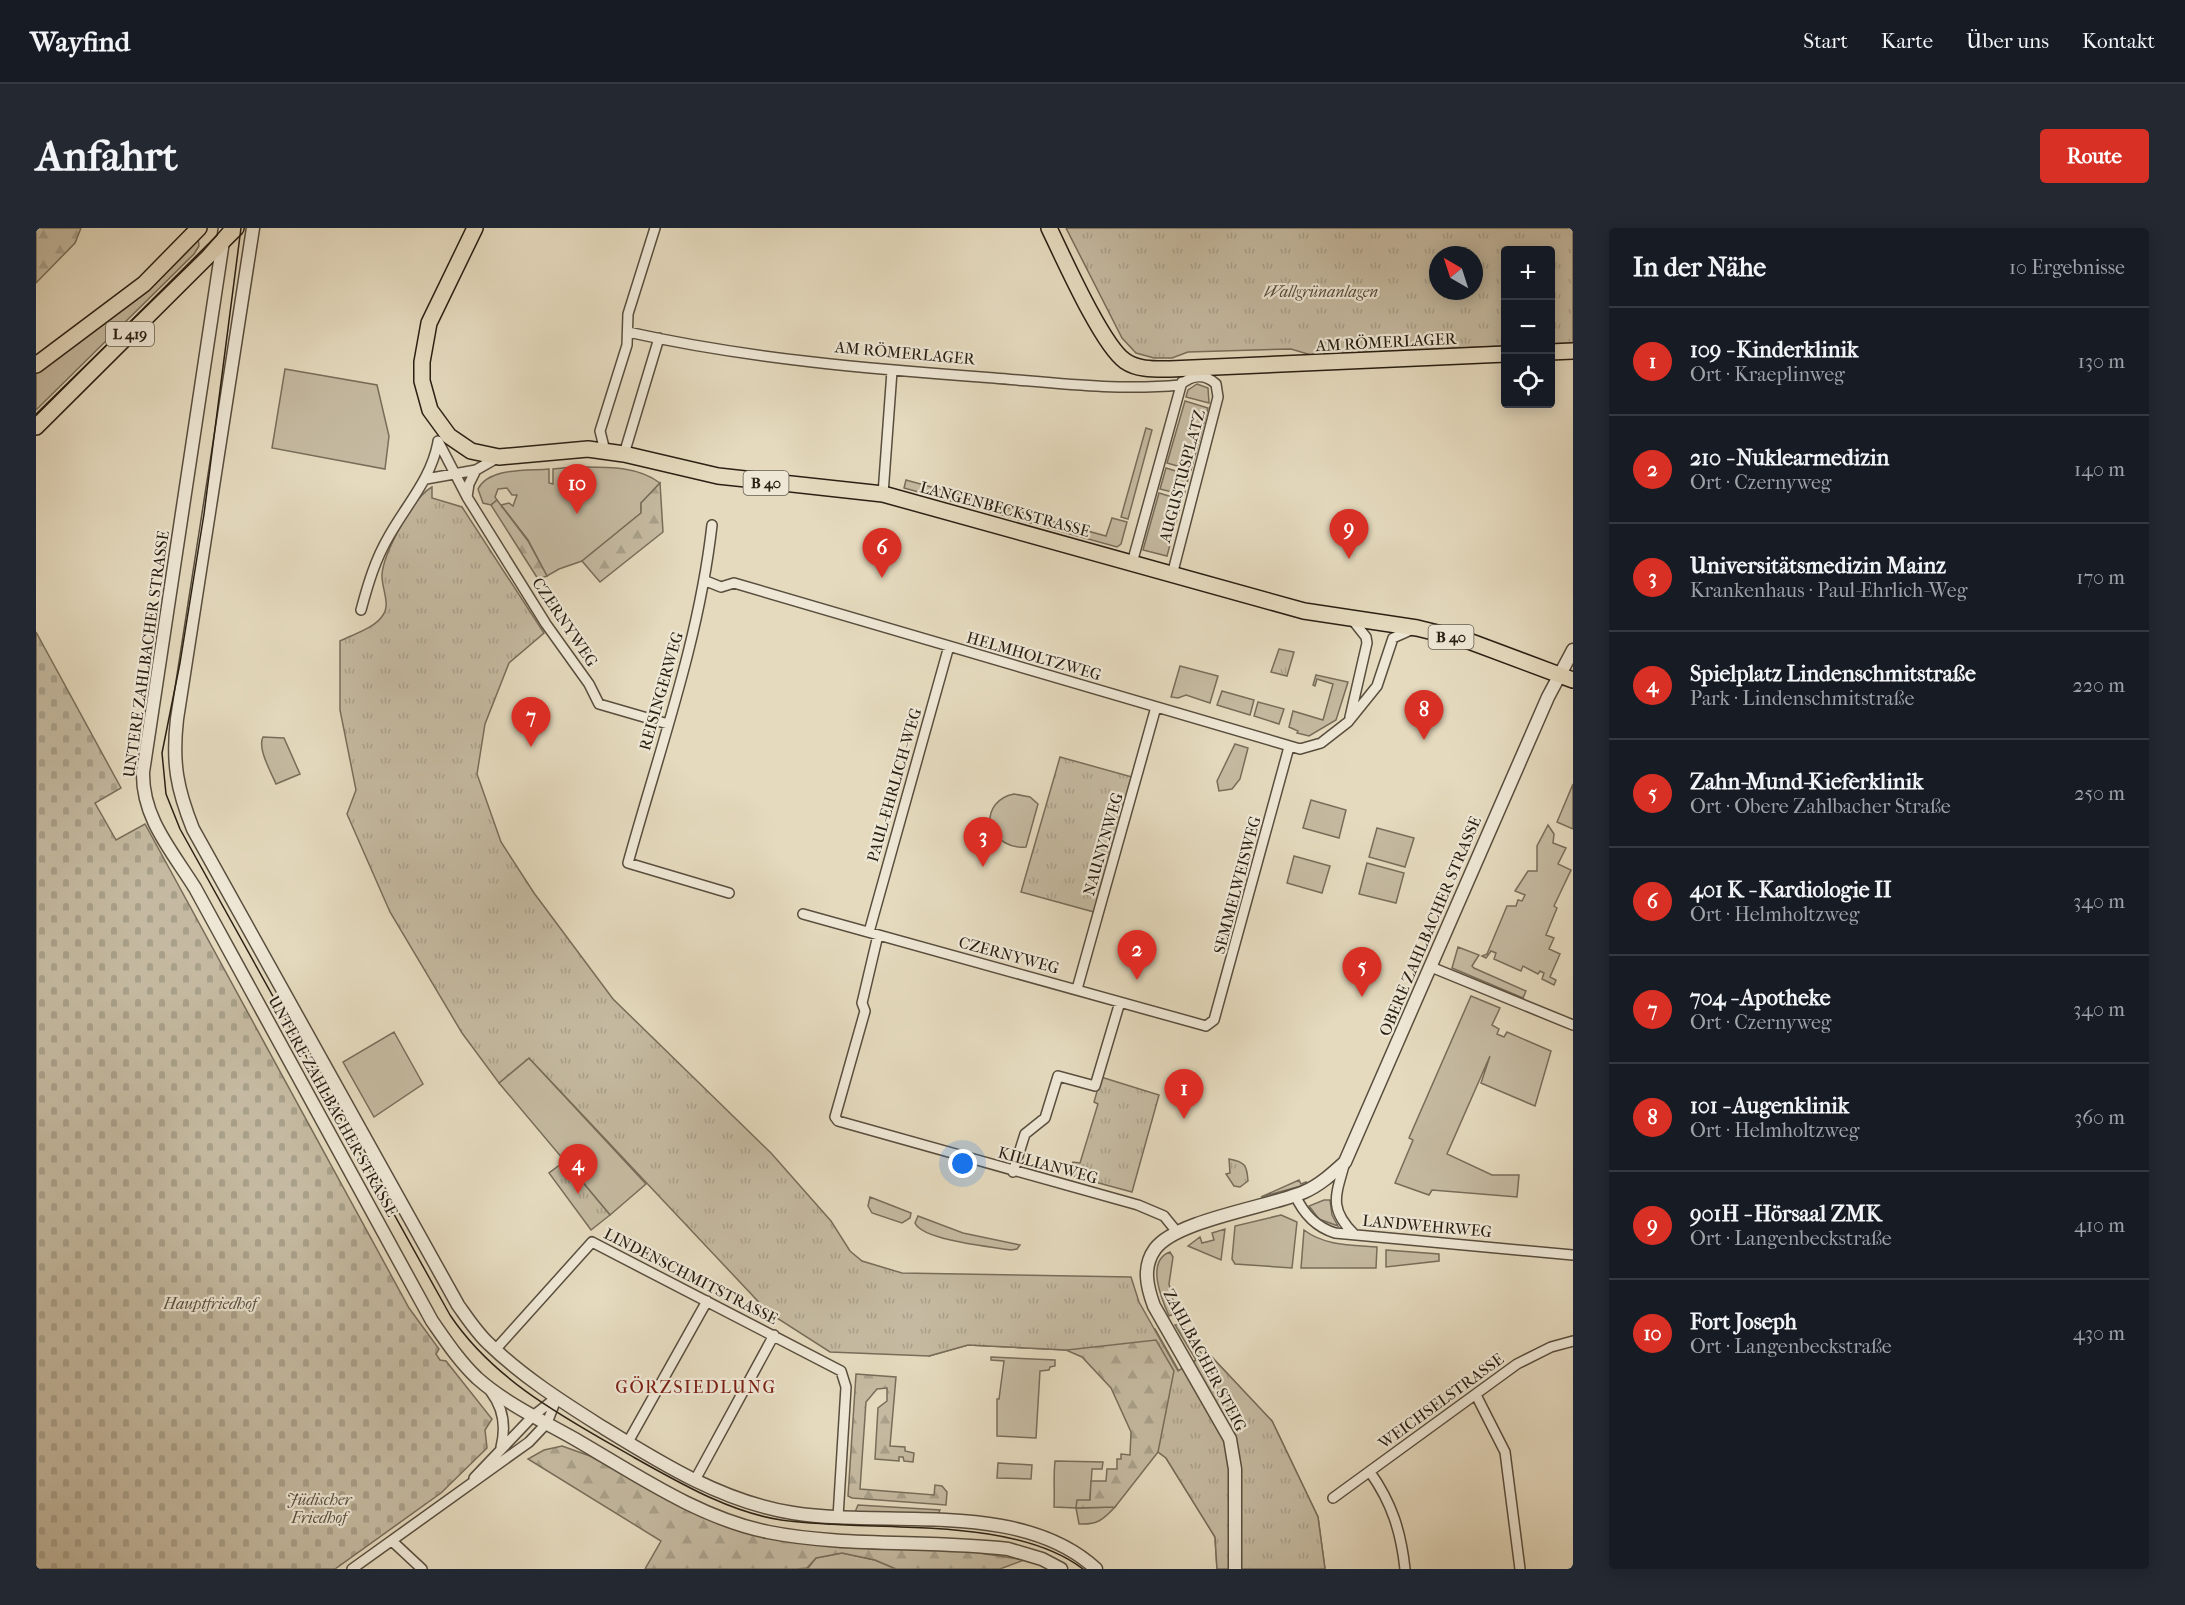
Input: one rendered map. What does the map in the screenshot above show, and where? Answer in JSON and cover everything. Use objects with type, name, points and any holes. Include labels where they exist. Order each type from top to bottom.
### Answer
[{"type":"main road","name":"L 419","points":[[36,365],[144,284],[200,228]]},
{"type":"main road","name":"L 419","points":[[36,427],[224,235],[236,228]]},
{"type":"main road","name":"B 40","points":[[439,434],[422,381],[427,331],[435,308],[475,228]]},
{"type":"main road","name":"AM RÖMERLAGER","points":[[1049,228],[1104,333],[1124,360],[1151,369],[1501,354]]},
{"type":"main road","points":[[1555,352],[1573,351]]},
{"type":"main road","name":"LANGENBECKSTRASSE","points":[[439,434],[462,447],[498,457],[575,449],[605,451],[718,476],[882,494],[1304,611],[1417,628],[1466,640],[1566,678]]},
{"type":"street","name":"UNTERE ZAHLBACHER STRASSE","points":[[253,228],[177,720],[174,748],[176,778],[193,830],[405,1214],[458,1305],[495,1350],[557,1398],[694,1480],[728,1496],[768,1508],[838,1517],[975,1523],[1020,1531],[1065,1547],[1096,1569]]},
{"type":"street","points":[[605,451],[600,431],[627,345],[628,314],[655,228]]},
{"type":"street","name":"UNTERE ZAHLBACHER STRASSE","points":[[224,235],[143,772],[144,793],[158,832],[195,888],[432,1321],[458,1358],[484,1383],[533,1416],[670,1493],[748,1527],[810,1537],[1008,1549],[1042,1559],[1061,1569]]},
{"type":"street","name":"AM RÖMERLAGER","points":[[628,332],[776,359],[892,371],[1127,388],[1180,385]]},
{"type":"street","points":[[624,454],[658,338]]},
{"type":"street","points":[[1201,367],[1216,384]]},
{"type":"street","name":"AUGUSTUSPLATZ","points":[[1132,563],[1180,385],[1201,367]]},
{"type":"street","points":[[882,494],[892,371]]},
{"type":"street","name":"AUGUSTUSPLATZ","points":[[1172,575],[1216,405],[1216,384],[1199,376],[1189,378],[1180,385]]},
{"type":"street","name":"CZERNYWEG","points":[[439,434],[454,473],[467,497],[546,624],[589,684],[599,704],[668,724]]},
{"type":"street","points":[[362,610],[373,566],[389,534],[426,479],[439,434]]},
{"type":"street","points":[[426,479],[476,470],[498,457]]},
{"type":"street","points":[[467,497],[469,484],[476,470]]},
{"type":"street","name":"REISINGERWEG","points":[[712,525],[706,581],[628,863],[729,893]]},
{"type":"street","name":"HELMHOLTZWEG","points":[[706,581],[721,587],[734,583],[1289,747],[1311,747],[1334,735],[1348,722],[1377,686],[1393,638],[1417,628]]},
{"type":"street","points":[[1348,722],[1367,643],[1366,637],[1351,618]]},
{"type":"street","name":"PAUL-EHRLICH-WEG","points":[[836,1117],[865,1011],[862,1003],[874,934],[949,646]]},
{"type":"street","name":"OBERE ZAHLBACHER STRASSE","points":[[1295,1195],[1314,1187],[1345,1162],[1431,967],[1566,678],[1573,650]]},
{"type":"street","name":"NAUNYNWEG","points":[[1077,989],[1156,707]]},
{"type":"street","name":"SEMMELWEISWEG","points":[[1206,1026],[1214,1020],[1289,747]]},
{"type":"street","name":"CZERNYWEG","points":[[803,914],[1206,1026]]},
{"type":"street","points":[[1431,967],[1573,1025]]},
{"type":"street","points":[[1013,1172],[1025,1134],[1044,1118],[1058,1076],[1095,1086],[1120,1002]]},
{"type":"street","name":"KILLIANWEG","points":[[836,1117],[838,1121],[1152,1210],[1164,1216],[1177,1232]]},
{"type":"street","points":[[1345,1162],[1335,1196],[1336,1206],[1339,1218],[1354,1234]]},
{"type":"street","name":"ZAHLBACHER STEIG","points":[[1236,1569],[1235,1469],[1230,1439],[1154,1306],[1147,1282],[1149,1261],[1155,1249],[1177,1232],[1295,1195]]},
{"type":"street","name":"LANDWEHRWEG","points":[[1295,1195],[1308,1216],[1318,1226],[1335,1233],[1573,1255]]},
{"type":"street","name":"LINDENSCHMITSTRASSE","points":[[495,1350],[592,1242],[841,1371],[846,1388],[838,1517]]},
{"type":"street","points":[[628,1442],[707,1301]]},
{"type":"street","points":[[694,1480],[774,1335]]},
{"type":"street","name":"WEICHSELSTRASSE","points":[[1333,1498],[1534,1354],[1573,1341]]},
{"type":"street","points":[[484,1383],[502,1411],[504,1430],[501,1447]]},
{"type":"street","points":[[1476,1395],[1504,1452],[1520,1569]]},
{"type":"street","points":[[465,1488],[501,1447],[533,1416],[557,1398]]},
{"type":"street","points":[[352,1569],[529,1442],[547,1423],[557,1398]]},
{"type":"street","points":[[1370,1472],[1384,1492],[1395,1514],[1402,1536],[1406,1569]]},
{"type":"street","points":[[392,1541],[422,1569]]},
{"type":"green space","points":[[36,228],[81,228],[75,243],[36,283]]},
{"type":"green space","name":"Wallgrünanlagen","points":[[1066,228],[1573,228],[1573,343],[1555,344],[1555,246],[1501,246],[1501,346],[1311,355],[1291,349],[1188,352],[1172,358],[1154,358],[1136,353],[1122,338]]},
{"type":"green space","points":[[198,237],[199,246],[194,254],[36,410],[36,373],[138,297]]},
{"type":"green space","points":[[285,369],[377,385],[389,436],[385,469],[272,448]]},
{"type":"green space","points":[[1197,384],[1208,388],[1209,403],[1186,397],[1188,390]]},
{"type":"green space","points":[[1185,401],[1208,408],[1191,470],[1167,463]]},
{"type":"green space","points":[[1146,428],[1152,430],[1128,519],[1121,517]]},
{"type":"green space","points":[[608,467],[630,470],[651,477],[660,483],[641,503],[641,513],[582,561],[547,576],[528,540],[501,505],[509,503],[513,506],[517,495],[512,495],[507,488],[498,489],[495,497],[497,500],[491,505],[483,503],[478,489],[491,477],[520,470],[549,469],[549,483],[553,484],[553,469]]},
{"type":"green space","points":[[1166,468],[1189,475],[1184,495],[1160,489]]},
{"type":"green space","points":[[906,480],[1040,517],[1038,525],[904,488]]},
{"type":"green space","points":[[660,483],[663,532],[600,582],[582,561],[641,513],[641,503]]},
{"type":"green space","points":[[432,487],[432,498],[462,507],[544,633],[509,663],[485,724],[477,774],[501,842],[534,893],[613,999],[771,1153],[831,1221],[850,1251],[862,1261],[902,1273],[1131,1277],[1139,1302],[1178,1371],[1208,1353],[1272,1421],[1318,1517],[1325,1569],[1217,1569],[1215,1537],[1166,1458],[1158,1452],[1174,1371],[1156,1340],[1067,1350],[968,1345],[929,1356],[830,1352],[769,1313],[529,1058],[499,1083],[462,1033],[390,912],[347,814],[356,790],[340,710],[340,641],[370,627],[383,615],[386,601],[382,574],[388,553],[408,513],[424,493]]},
{"type":"green space","points":[[1159,493],[1182,500],[1167,556],[1143,550]]},
{"type":"green space","points":[[497,500],[528,541],[547,576],[538,579],[491,505]]},
{"type":"green space","points":[[1112,518],[1127,522],[1121,544],[1117,547],[1041,526],[1044,519],[1106,536]]},
{"type":"green space","name":"Hauptfriedhof","points":[[36,632],[121,788],[95,803],[116,840],[145,824],[409,1308],[439,1349],[436,1354],[440,1360],[446,1361],[492,1419],[485,1430],[487,1448],[441,1493],[335,1569],[36,1569]]},
{"type":"green space","points":[[1279,649],[1294,652],[1287,676],[1271,672]]},
{"type":"green space","points":[[1180,666],[1218,676],[1210,703],[1186,695],[1178,698],[1171,697]]},
{"type":"green space","points":[[1316,675],[1348,682],[1336,720],[1309,736],[1297,733],[1298,731],[1289,727],[1293,711],[1323,720],[1333,684],[1317,679],[1315,686],[1313,685]]},
{"type":"green space","points":[[1222,691],[1254,700],[1250,715],[1217,705]]},
{"type":"green space","points":[[1258,702],[1284,709],[1279,724],[1254,716]]},
{"type":"green space","points":[[263,737],[284,738],[300,774],[276,784],[263,754]]},
{"type":"green space","points":[[1235,744],[1248,748],[1240,779],[1232,789],[1219,791],[1217,781]]},
{"type":"green space","points":[[1060,757],[1132,777],[1094,912],[1021,892]]},
{"type":"green space","points":[[1573,784],[1573,829],[1557,822]]},
{"type":"green space","points":[[1014,794],[1030,797],[1038,804],[1026,847],[1015,847],[1005,842],[990,826],[992,809],[995,805],[1003,798]]},
{"type":"green space","points":[[1311,800],[1346,810],[1339,838],[1303,828]]},
{"type":"green space","points":[[1548,825],[1554,834],[1553,843],[1566,848],[1558,864],[1571,870],[1554,906],[1557,908],[1546,935],[1554,938],[1549,949],[1560,954],[1550,977],[1556,980],[1554,985],[1542,979],[1544,973],[1540,971],[1538,974],[1523,966],[1521,971],[1494,959],[1496,953],[1491,951],[1486,958],[1482,956],[1487,954],[1507,906],[1516,906],[1518,900],[1522,901],[1525,895],[1515,891],[1528,871],[1537,871],[1537,846]]},
{"type":"green space","points":[[1377,828],[1414,838],[1405,867],[1369,857]]},
{"type":"green space","points":[[1294,856],[1330,866],[1322,893],[1287,883]]},
{"type":"green space","points":[[1367,863],[1404,873],[1396,903],[1359,894]]},
{"type":"green space","points":[[1458,947],[1479,955],[1472,966],[1474,968],[1526,991],[1523,998],[1452,968]]},
{"type":"green space","points":[[1471,996],[1500,1008],[1492,1025],[1499,1029],[1497,1034],[1504,1037],[1507,1032],[1551,1051],[1535,1106],[1481,1083],[1490,1056],[1447,1154],[1492,1175],[1519,1175],[1517,1197],[1432,1190],[1429,1195],[1395,1183],[1413,1140],[1409,1138]]},
{"type":"green space","points":[[394,1032],[423,1084],[374,1117],[343,1062]]},
{"type":"green space","points":[[529,1058],[646,1184],[610,1215],[499,1083]]},
{"type":"green space","points":[[1101,1077],[1159,1095],[1132,1192],[1069,1175],[1073,1162],[1080,1163],[1098,1104],[1094,1102]]},
{"type":"green space","points":[[1229,1159],[1242,1163],[1246,1168],[1248,1181],[1240,1187],[1234,1186],[1226,1174],[1230,1173]]},
{"type":"green space","points":[[565,1161],[610,1215],[591,1230],[549,1173]]},
{"type":"green space","points":[[1299,1180],[1301,1184],[1306,1182],[1308,1184],[1261,1197]]},
{"type":"green space","points":[[870,1197],[911,1213],[910,1218],[902,1223],[872,1213],[868,1206]]},
{"type":"green space","points":[[1330,1200],[1332,1215],[1338,1226],[1319,1219],[1309,1206]]},
{"type":"green space","points":[[1281,1215],[1297,1222],[1292,1268],[1235,1264],[1232,1259],[1235,1226]]},
{"type":"green space","points":[[918,1216],[963,1233],[1020,1245],[1017,1249],[1011,1250],[943,1238],[920,1229],[915,1223]]},
{"type":"green space","points":[[1225,1229],[1221,1260],[1188,1246],[1200,1237],[1202,1243],[1214,1240],[1212,1233]]},
{"type":"green space","points":[[1304,1230],[1329,1242],[1377,1247],[1376,1268],[1301,1268]]},
{"type":"green space","points":[[1386,1250],[1439,1254],[1439,1261],[1386,1267]]},
{"type":"green space","points":[[1170,1252],[1173,1257],[1169,1284],[1176,1313],[1169,1316],[1160,1291],[1157,1272],[1162,1257]]},
{"type":"green space","points":[[994,1318],[1155,1329],[1179,1371],[1196,1360],[1175,1325],[1182,1323],[1203,1356],[1208,1353],[1272,1421],[1318,1517],[1325,1569],[1217,1569],[1215,1537],[1166,1458],[1158,1452],[1115,1507],[1076,1508],[1077,1500],[1090,1500],[1091,1481],[1106,1481],[1107,1469],[1117,1469],[1117,1459],[1121,1459],[1121,1454],[1130,1455],[1131,1432],[1111,1388],[1082,1357],[1066,1350],[968,1345],[929,1356],[928,1351]]},
{"type":"green space","points":[[991,1357],[1055,1360],[1055,1366],[1050,1367],[1049,1370],[1040,1371],[1036,1438],[997,1436],[997,1399],[999,1399],[1004,1361],[991,1360]]},
{"type":"green space","points":[[856,1374],[896,1377],[890,1446],[905,1447],[905,1451],[914,1453],[913,1462],[904,1461],[903,1457],[899,1457],[899,1461],[875,1459],[878,1408],[887,1401],[887,1388],[877,1389],[866,1402],[860,1489],[934,1495],[935,1485],[942,1486],[947,1492],[946,1505],[848,1496]]},
{"type":"green space","points":[[562,1446],[590,1456],[685,1508],[745,1533],[783,1541],[967,1551],[1024,1560],[1000,1569],[896,1569],[875,1560],[842,1553],[816,1558],[807,1568],[797,1569],[645,1569],[661,1541],[528,1459],[544,1450]]},
{"type":"green space","points":[[1055,1461],[1103,1462],[1102,1469],[1092,1469],[1090,1501],[1077,1508],[1115,1507],[1099,1521],[1079,1524],[1076,1508],[1054,1507]]},
{"type":"green space","points":[[998,1463],[1032,1465],[1031,1479],[997,1478]]},
{"type":"green space","points":[[858,1505],[940,1510],[937,1517],[855,1512]]},
{"type":"green space","points":[[842,1553],[875,1560],[896,1569],[797,1569],[808,1568],[816,1558]]},
{"type":"tram line","points":[[36,414],[202,252],[223,228]]},
{"type":"tram line","points":[[241,228],[204,514],[180,663],[162,753],[166,794],[180,829],[450,1315],[488,1360],[534,1397],[635,1458],[724,1503],[781,1520],[817,1524],[938,1529],[1018,1540],[1053,1552],[1083,1569]]},
{"type":"place","name":"Fort Joseph","points":[[577,514]]},
{"type":"place","name":"901H - Hörsaal ZMK","points":[[1349,559]]},
{"type":"place","name":"401 K - Kardiologie II","points":[[882,578]]},
{"type":"place","name":"101 - Augenklinik","points":[[1424,740]]},
{"type":"place","name":"704 - Apotheke","points":[[531,747]]},
{"type":"place","name":"Universitätsmedizin Mainz","points":[[983,867]]},
{"type":"place","name":"210 - Nuklearmedizin","points":[[1137,980]]},
{"type":"place","name":"Zahn-Mund-Kieferklinik","points":[[1362,997]]},
{"type":"place","name":"109 - Kinderklinik","points":[[1184,1119]]},
{"type":"place","name":"Spielplatz Lindenschmitstraße","points":[[578,1194]]},
{"type":"district","name":"GÖRZSIEDLUNG","points":[[696,1387]]},
{"type":"park label","name":"Jüdischer Friedhof","points":[[319,1508]]}]
